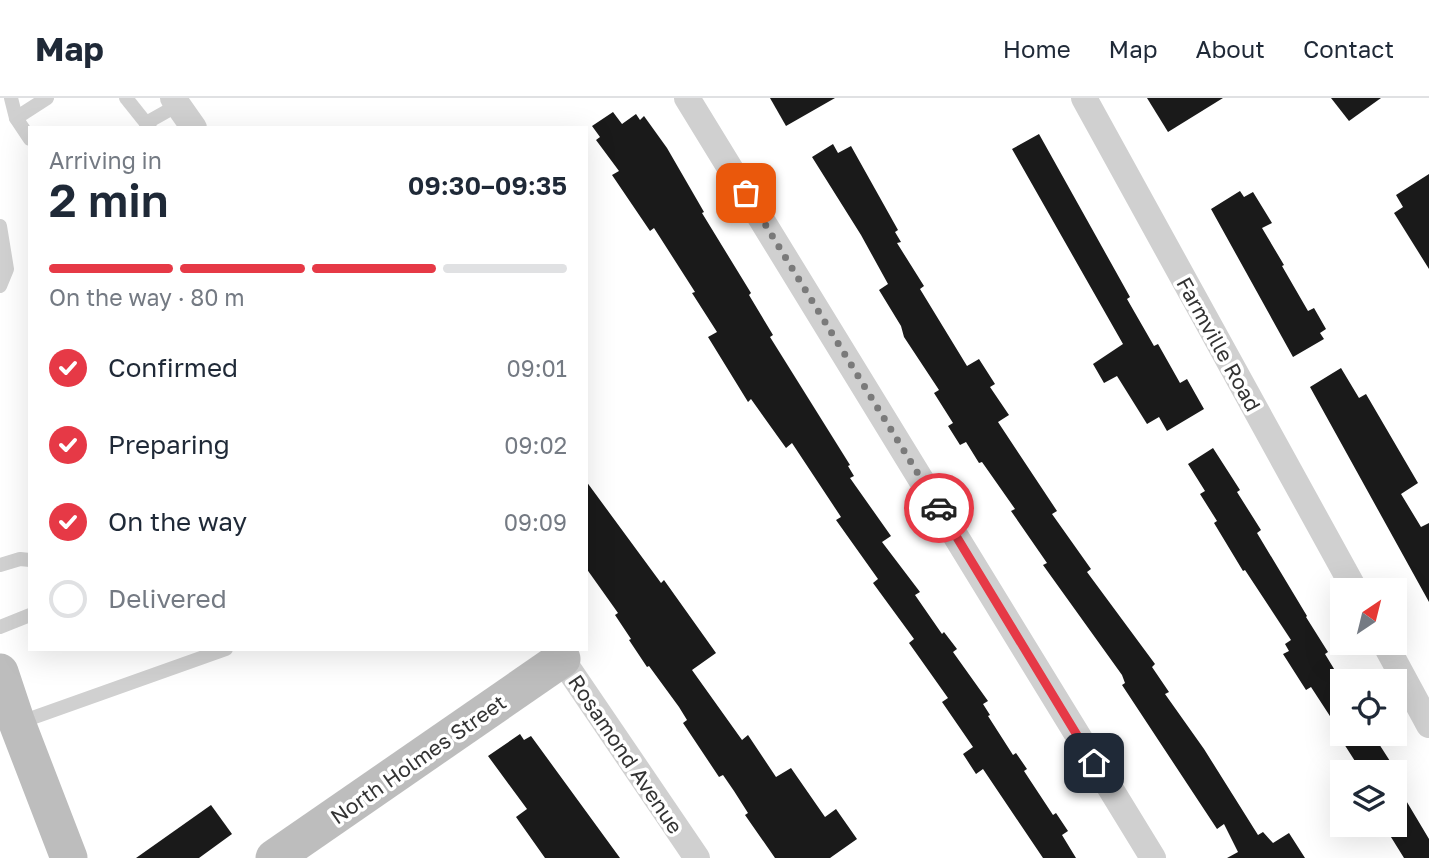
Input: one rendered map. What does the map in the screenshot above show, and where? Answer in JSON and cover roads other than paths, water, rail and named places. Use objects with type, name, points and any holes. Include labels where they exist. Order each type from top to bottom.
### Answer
[{"type":"street","points":[[687,98],[1153,858]]},
{"type":"street","name":"Farmville Road","points":[[1084,98],[1348,578]]},
{"type":"street","points":[[176,102],[193,126]]},
{"type":"street","name":"North Holmes Street","points":[[274,858],[559,654]]},
{"type":"street","name":"Rosamond Avenue","points":[[559,654],[696,858]]},
{"type":"street","points":[[1391,655],[1429,725]]},
{"type":"street","points":[[0,672],[68,858]]},
{"type":"lane","points":[[11,98],[16,118],[28,135]]},
{"type":"lane","points":[[16,118],[47,98]]},
{"type":"lane","points":[[126,98],[148,125],[176,102]]},
{"type":"lane","points":[[0,226],[8,269],[0,286]]},
{"type":"lane","points":[[0,565],[20,559],[28,560]]},
{"type":"lane","points":[[0,627],[28,616]]},
{"type":"lane","points":[[17,723],[220,651]]}]
